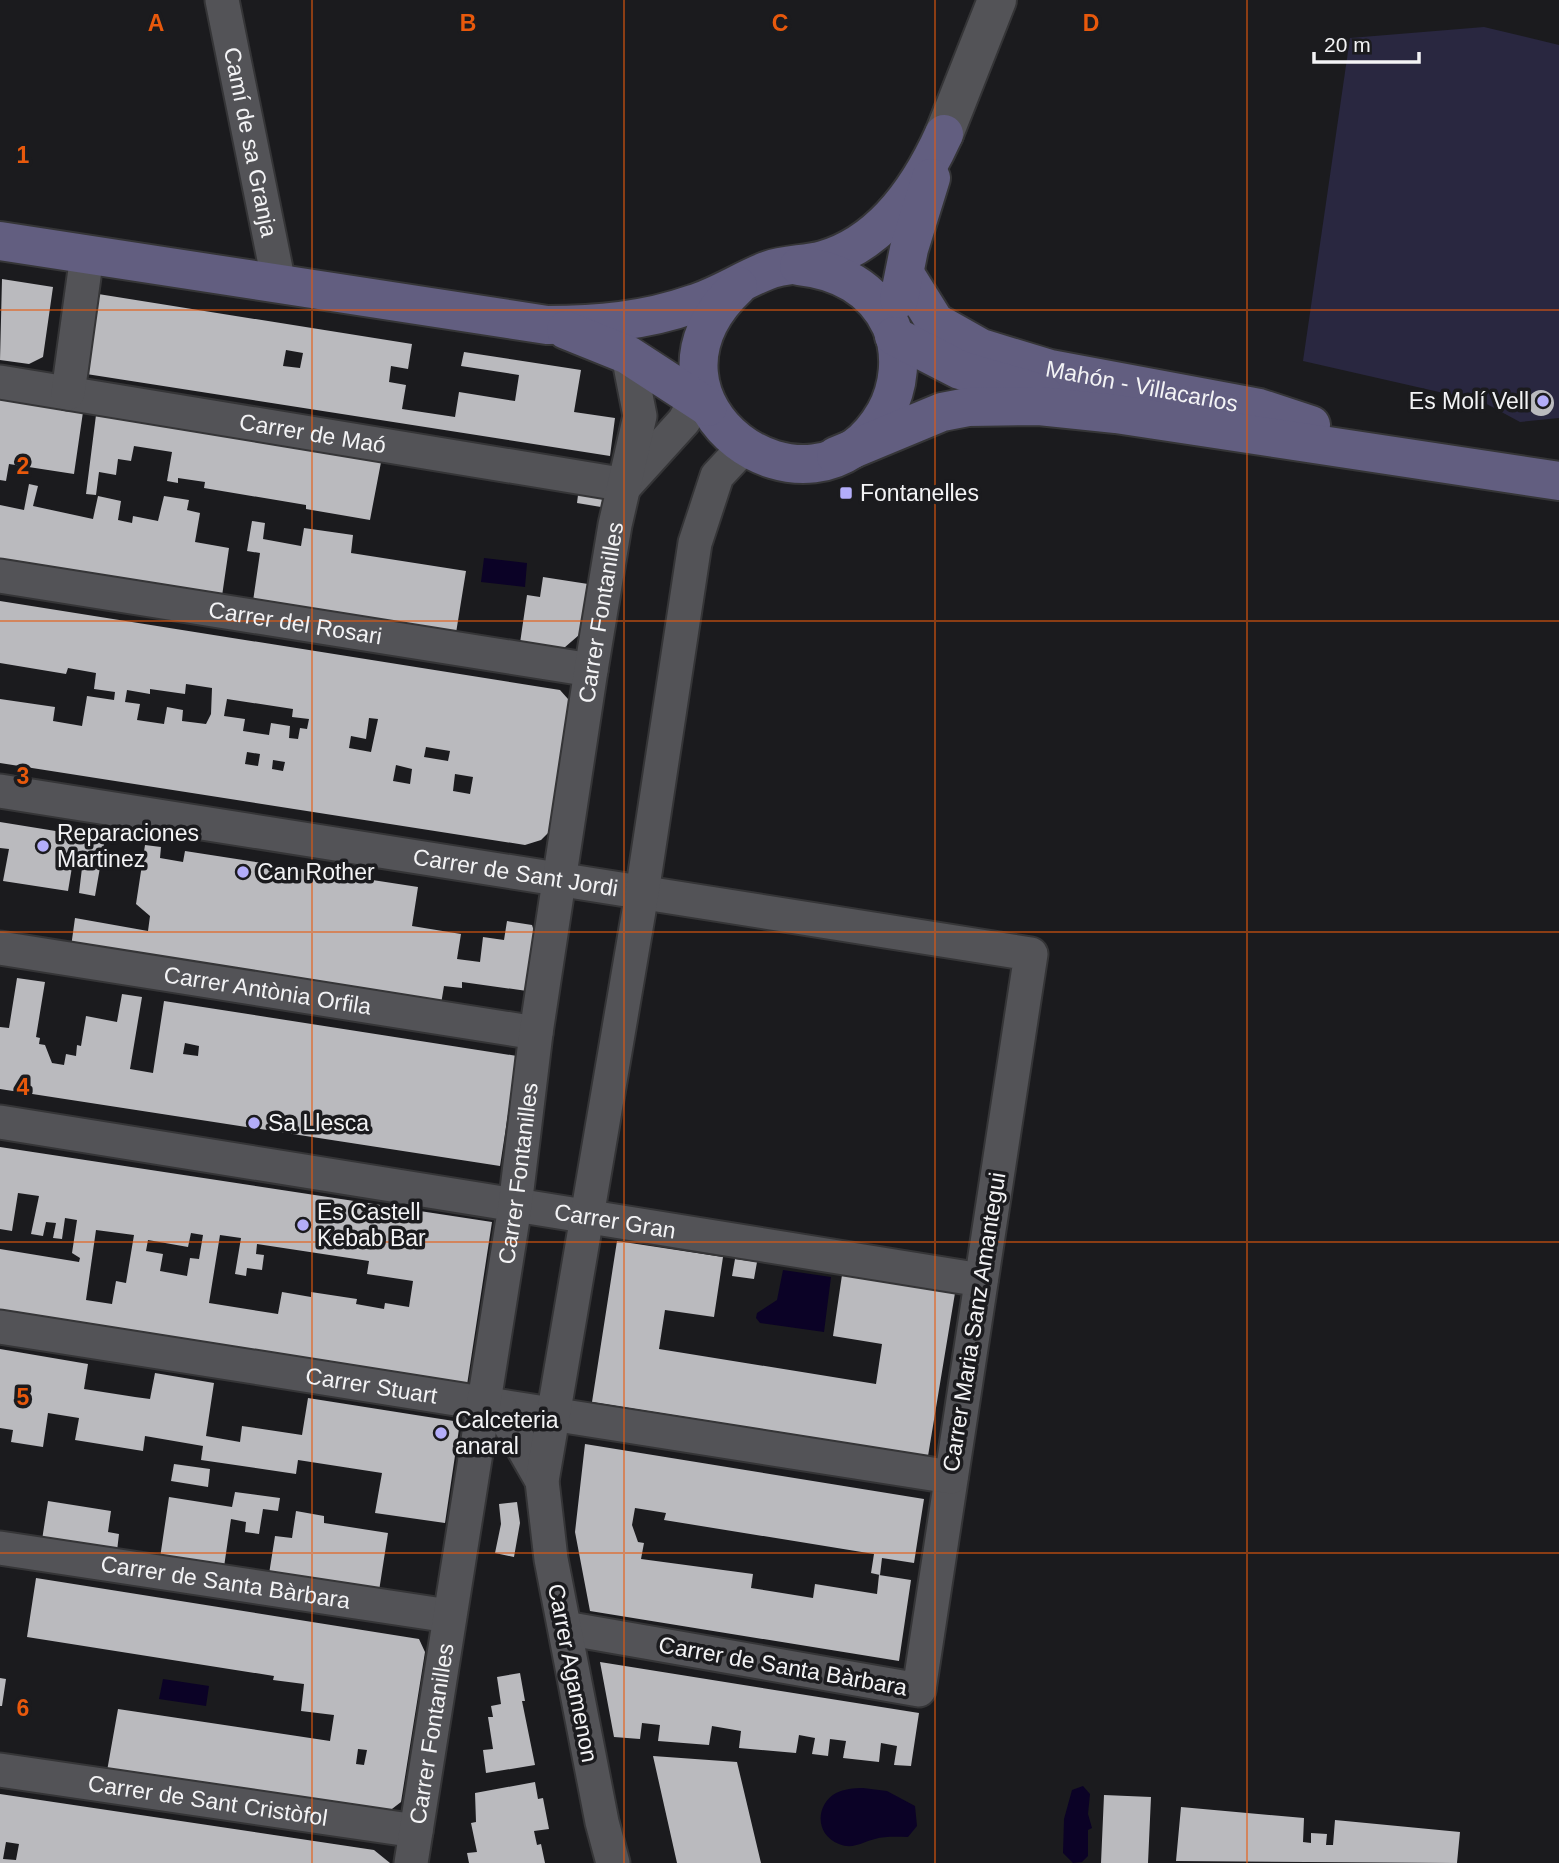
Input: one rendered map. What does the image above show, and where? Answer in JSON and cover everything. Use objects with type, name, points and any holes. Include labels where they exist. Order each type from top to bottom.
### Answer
[{"type":"main road","points":[[0,241],[555,325],[610,324],[651,317],[739,286],[767,271],[799,266],[849,250],[870,237],[928,170],[944,134]]},
{"type":"main road","points":[[893,332],[909,249],[944,134]]},
{"type":"main road","points":[[555,325],[628,355],[702,399],[723,429],[743,448],[765,458],[789,463],[813,463],[836,456],[867,436],[889,406],[895,388],[898,362],[893,332],[874,299],[858,285],[820,268],[799,266]]},
{"type":"main road","name":"Mahón - Villacarlos","points":[[905,274],[935,321],[981,348],[1050,369],[1259,408],[1406,457]]},
{"type":"main road","points":[[702,399],[699,370],[705,332],[713,314],[739,286]]},
{"type":"main road","name":"Mahón - Villacarlos","points":[[893,332],[960,370],[1116,414]]},
{"type":"main road","name":"Mahón - Villacarlos","points":[[836,456],[942,412],[968,407],[1039,406],[1116,414],[1559,481]]},
{"type":"street","name":"Camí de sa Granja","points":[[222,0],[279,284]]},
{"type":"street","points":[[944,134],[997,0]]},
{"type":"street","points":[[68,393],[87,254]]},
{"type":"street","name":"Carrer Fontanilles","points":[[413,1847],[449,1616],[491,1405],[536,1033],[591,670],[615,525],[640,416],[628,355]]},
{"type":"street","name":"Carrer de Maó","points":[[0,382],[626,485]]},
{"type":"street","name":"Carrer Fontanilles","points":[[626,485],[702,399]]},
{"type":"street","points":[[553,1415],[642,893],[695,543],[718,476],[743,448]]},
{"type":"street","name":"Carrer del Rosari","points":[[0,576],[591,670]]},
{"type":"street","name":"Carrer de Sant Jordi","points":[[0,791],[1031,954]]},
{"type":"street","name":"Carrer Antònia Orfila","points":[[0,948],[536,1033]]},
{"type":"street","name":"Carrer Maria Sanz Amantegui","points":[[919,1690],[1031,954]]},
{"type":"street","name":"Carrer Gran","points":[[0,1122],[981,1280]]},
{"type":"street","name":"Carrer Stuart","points":[[0,1327],[951,1478]]},
{"type":"street","name":"Carrer Agamenon","points":[[491,1405],[542,1481]]},
{"type":"street","name":"Carrer Agamenon","points":[[553,1415],[542,1481],[551,1559],[602,1822],[613,1863]]},
{"type":"street","name":"Carrer de Santa Bàrbara","points":[[0,1548],[449,1616]]},
{"type":"street","name":"Carrer de Santa Bàrbara","points":[[565,1628],[919,1690]]},
{"type":"street","name":"Carrer de Sant Cristòfol","points":[[0,1770],[413,1847]]},
{"type":"shaded area","points":[[1484,27],[1559,45],[1559,418],[1520,422],[1483,402],[1303,361],[1350,38]]},
{"type":"shaded area","points":[[484,558],[527,563],[525,587],[481,582]]},
{"type":"shaded area","points":[[783,1270],[831,1277],[824,1332],[760,1323],[756,1318],[757,1313],[777,1300]]},
{"type":"shaded area","points":[[163,1679],[209,1686],[206,1706],[159,1699]]},
{"type":"shaded area","points":[[1083,1786],[1090,1794],[1088,1814],[1092,1828],[1088,1830],[1088,1856],[1082,1862],[1073,1863],[1063,1853],[1064,1819],[1072,1790]]},
{"type":"shaded area","points":[[863,1788],[887,1791],[915,1806],[917,1826],[908,1837],[879,1838],[849,1846],[831,1840],[825,1834],[821,1812],[829,1798],[842,1791]]},
{"type":"building","points":[[2,279],[53,287],[43,357],[29,364],[0,360]]},
{"type":"building","points":[[92,293],[412,344],[408,369],[391,366],[389,382],[406,385],[402,409],[455,417],[459,392],[515,401],[519,375],[461,366],[464,352],[581,370],[574,412],[615,418],[610,456],[80,373]],"holes":[[[286,350],[303,353],[300,368],[283,366]]]},
{"type":"building","points":[[1541,390],[1550,394],[1554,403],[1550,412],[1541,416],[1532,412],[1528,403],[1532,394]]},
{"type":"building","points":[[0,400],[83,412],[74,474],[9,464],[6,481],[0,480]]},
{"type":"building","points":[[96,415],[382,457],[370,520],[306,509],[306,505],[204,488],[205,482],[178,478],[178,483],[167,481],[172,452],[134,446],[131,461],[118,459],[116,475],[99,472],[96,495],[86,494]]},
{"type":"building","points":[[29,484],[38,486],[33,506],[93,519],[98,496],[121,501],[118,520],[132,523],[133,516],[158,521],[164,496],[189,500],[187,510],[200,513],[195,542],[229,548],[222,596],[0,562],[0,505],[24,510]]},
{"type":"building","points":[[579,487],[604,490],[601,507],[577,503]]},
{"type":"building","points":[[252,521],[265,523],[263,539],[301,546],[304,528],[353,535],[351,553],[466,571],[456,633],[253,601],[260,553],[247,551]]},
{"type":"building","points":[[543,577],[588,584],[579,635],[564,648],[520,643],[527,595],[540,597]]},
{"type":"building","points":[[0,601],[560,690],[568,699],[570,708],[551,830],[541,840],[525,845],[0,763],[0,699],[55,707],[53,721],[82,726],[87,696],[114,700],[115,692],[94,689],[96,673],[68,668],[66,674],[0,663]],"holes":[[[186,684],[212,688],[211,714],[206,724],[182,721],[183,710],[167,707],[164,724],[137,720],[140,704],[125,702],[127,690],[150,694],[150,689],[185,694]],[[227,699],[293,709],[292,717],[309,719],[307,729],[300,728],[298,739],[289,738],[290,726],[271,723],[269,735],[243,731],[245,719],[224,716]],[[369,718],[378,719],[371,752],[349,748],[351,736],[366,739]],[[426,747],[450,751],[448,761],[424,757]],[[247,752],[260,754],[258,766],[245,764]],[[273,760],[285,762],[283,771],[272,769]],[[396,765],[412,769],[410,784],[393,781]],[[455,774],[473,777],[470,794],[453,791]]]},
{"type":"building","points":[[0,822],[105,839],[95,896],[79,893],[82,868],[72,867],[68,891],[3,881],[9,849],[0,848]]},
{"type":"building","points":[[145,845],[161,847],[160,858],[183,862],[185,851],[418,887],[412,926],[461,934],[457,959],[480,962],[483,937],[504,940],[507,921],[532,925],[535,934],[527,991],[462,982],[462,988],[444,986],[441,1004],[71,947],[75,918],[148,931],[150,916],[136,904]]},
{"type":"building","points":[[17,978],[45,982],[36,1037],[40,1038],[39,1044],[45,1045],[52,1063],[64,1065],[66,1054],[76,1056],[77,1045],[81,1046],[86,1016],[117,1022],[122,994],[142,997],[130,1069],[153,1073],[164,1001],[517,1056],[500,1166],[0,1089],[0,1027],[9,1028]],"holes":[[[185,1043],[199,1046],[198,1056],[183,1054]]]},
{"type":"building","points":[[0,1147],[492,1222],[467,1385],[0,1313],[0,1249],[79,1262],[80,1258],[72,1253],[77,1220],[65,1218],[62,1239],[53,1238],[56,1223],[46,1222],[43,1236],[31,1234],[39,1196],[18,1193],[12,1231],[0,1229]],"holes":[[[96,1230],[134,1235],[126,1283],[116,1281],[112,1304],[86,1300]],[[191,1233],[203,1235],[199,1259],[190,1258],[187,1276],[160,1271],[163,1254],[146,1251],[148,1240],[188,1247]],[[220,1235],[241,1238],[235,1274],[246,1276],[247,1268],[262,1270],[264,1255],[256,1254],[257,1244],[369,1261],[367,1274],[413,1281],[409,1307],[385,1303],[384,1309],[356,1304],[357,1299],[311,1292],[311,1297],[282,1292],[278,1314],[209,1303]]]},
{"type":"building","points":[[617,1241],[723,1257],[714,1317],[665,1310],[659,1349],[876,1384],[882,1344],[833,1336],[842,1275],[955,1293],[928,1456],[592,1402]]},
{"type":"building","points":[[735,1259],[757,1262],[754,1279],[732,1276]]},
{"type":"building","points":[[0,1349],[88,1364],[84,1389],[150,1399],[155,1373],[214,1383],[206,1436],[240,1442],[242,1426],[302,1435],[308,1398],[460,1422],[445,1523],[375,1513],[382,1473],[298,1460],[296,1474],[201,1460],[203,1446],[145,1436],[143,1451],[75,1440],[79,1418],[48,1413],[43,1447],[11,1442],[13,1430],[0,1428]]},
{"type":"building","points":[[585,1444],[924,1499],[914,1563],[882,1558],[880,1575],[871,1573],[874,1554],[664,1520],[666,1513],[635,1508],[632,1525],[638,1542],[644,1543],[641,1559],[753,1574],[751,1588],[813,1598],[815,1584],[877,1594],[879,1575],[911,1580],[899,1661],[590,1611],[575,1532]]},
{"type":"building","points":[[174,1464],[210,1469],[208,1487],[171,1481]]},
{"type":"building","points":[[235,1492],[280,1498],[278,1511],[263,1509],[259,1534],[245,1532],[246,1522],[231,1519],[224,1567],[160,1558],[169,1497],[232,1507]]},
{"type":"building","points":[[48,1501],[111,1511],[108,1532],[119,1534],[117,1551],[42,1540]]},
{"type":"building","points":[[517,1502],[520,1523],[514,1557],[495,1553],[501,1524],[499,1504]]},
{"type":"building","points":[[296,1511],[324,1516],[324,1523],[388,1533],[379,1591],[269,1574],[275,1536],[292,1538]]},
{"type":"building","points":[[36,1578],[419,1639],[425,1652],[401,1802],[388,1812],[107,1771],[118,1709],[330,1741],[334,1715],[301,1711],[304,1684],[273,1680],[274,1676],[27,1637]],"holes":[[[358,1749],[367,1750],[364,1765],[356,1764]]]},
{"type":"building","points":[[600,1662],[919,1713],[911,1766],[894,1765],[897,1746],[881,1743],[879,1762],[843,1758],[846,1741],[830,1739],[828,1756],[812,1754],[815,1738],[799,1735],[796,1753],[739,1748],[741,1731],[712,1726],[709,1745],[658,1741],[660,1725],[642,1723],[640,1739],[614,1737]]},
{"type":"building","points":[[520,1673],[525,1701],[522,1701],[535,1765],[486,1773],[483,1750],[493,1749],[488,1717],[493,1717],[491,1706],[501,1704],[497,1677]]},
{"type":"building","points":[[0,1678],[6,1679],[2,1706],[0,1706]]},
{"type":"building","points":[[653,1756],[737,1762],[761,1863],[677,1863]]},
{"type":"building","points":[[535,1782],[538,1799],[543,1798],[549,1829],[534,1831],[537,1845],[541,1844],[545,1863],[469,1863],[467,1853],[477,1852],[471,1823],[476,1822],[475,1793]]},
{"type":"building","points":[[0,1794],[374,1850],[390,1863],[0,1863]],"holes":[[[6,1842],[19,1844],[16,1860],[3,1859]]]},
{"type":"building","points":[[1104,1795],[1151,1797],[1148,1863],[1101,1863]]},
{"type":"building","points":[[1181,1807],[1304,1818],[1303,1842],[1311,1843],[1311,1833],[1327,1834],[1326,1845],[1333,1845],[1335,1820],[1460,1832],[1457,1863],[1176,1861]]},
{"type":"place","name":"Es Molí Vell","points":[[1543,401]]},
{"type":"place","name":"Fontanelles","points":[[846,493]]},
{"type":"place","name":"Reparaciones Martinez","points":[[43,846]]},
{"type":"place","name":"Can Rother","points":[[243,872]]},
{"type":"place","name":"Sa Llesca","points":[[254,1123]]},
{"type":"place","name":"Es Castell Kebab Bar","points":[[303,1225]]},
{"type":"place","name":"Calceteria anaral","points":[[441,1433]]}]
